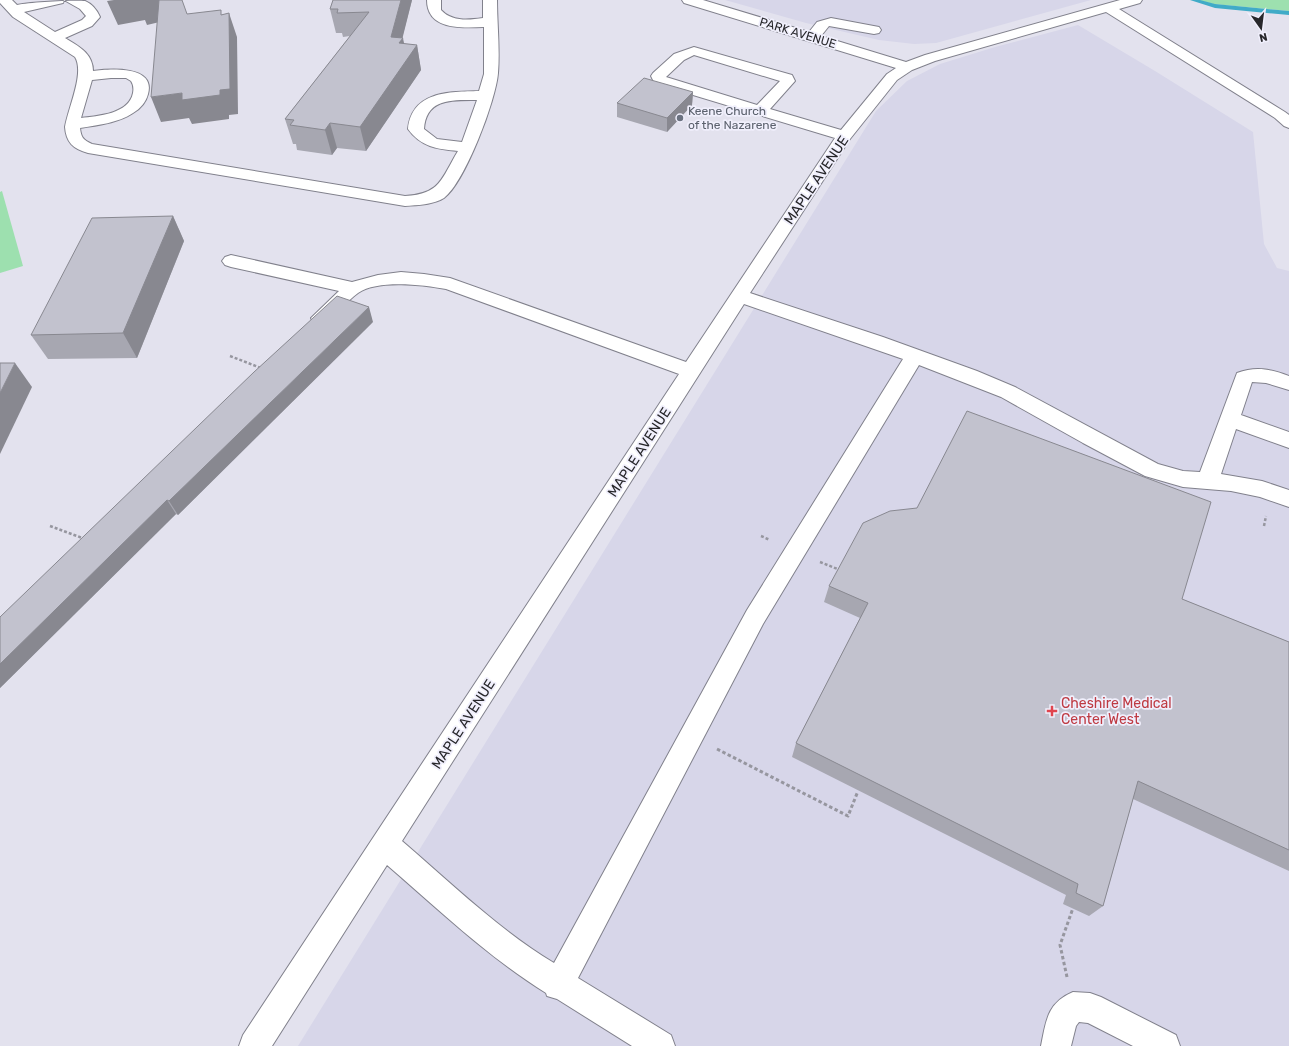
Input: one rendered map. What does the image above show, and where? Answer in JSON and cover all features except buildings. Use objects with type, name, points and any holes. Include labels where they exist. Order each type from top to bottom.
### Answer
[{"type":"street","points":[[11,11],[58,0]]},
{"type":"street","points":[[56,37],[87,23],[93,17],[91,11],[77,1],[71,0]]},
{"type":"street","points":[[434,0],[434,11],[443,20],[462,23],[491,22]]},
{"type":"street","points":[[11,11],[56,37],[80,54],[86,65],[73,135],[77,142],[88,148],[405,201],[422,200],[437,196],[446,187],[467,147],[481,112],[491,74],[490,0]]},
{"type":"street","name":"PARK AVENUE","points":[[689,0],[908,67]]},
{"type":"street","name":"MAPLE AVENUE","points":[[254,1046],[844,136],[892,77],[908,67],[930,58],[1135,0]]},
{"type":"street","points":[[1108,8],[1289,123]]},
{"type":"street","points":[[813,37],[821,24],[831,22],[874,30]]},
{"type":"street","points":[[760,111],[788,81],[787,78],[694,51],[686,51],[680,55],[658,76],[659,79],[665,82],[760,111],[844,136]]},
{"type":"street","points":[[74,124],[108,118],[123,113],[138,102],[140,94],[140,81],[133,75],[114,74],[85,76]]},
{"type":"street","points":[[467,147],[438,144],[423,139],[416,129],[417,115],[421,109],[436,100],[458,96],[485,95]]},
{"type":"street","points":[[231,261],[353,288]]},
{"type":"street","points":[[308,329],[353,288],[372,281],[394,277],[422,278],[450,284],[691,371]]},
{"type":"street","points":[[739,296],[914,356],[970,376],[1008,392],[1090,438],[1152,470],[1183,479],[1231,483],[1262,489],[1289,499]]},
{"type":"street","points":[[558,985],[755,617],[914,356]]},
{"type":"street","points":[[1208,481],[1244,378],[1253,374],[1265,375],[1289,383]]},
{"type":"street","points":[[1230,419],[1289,440]]},
{"type":"street","points":[[385,845],[527,964],[558,985],[660,1046]]},
{"type":"street","points":[[1056,1046],[1062,1018],[1073,1007],[1090,1008],[1165,1046]]},
{"type":"path","points":[[230,356],[264,369]]},
{"type":"path","points":[[50,526],[88,541]]},
{"type":"path","points":[[818,561],[841,571]]},
{"type":"path","points":[[692,736],[848,816],[858,791]]},
{"type":"path","points":[[1073,908],[1060,945],[1073,1007]]},
{"type":"shaded area","points":[[725,0],[1091,0],[936,43],[914,44],[879,40],[806,23]]},
{"type":"shaded area","points":[[1078,25],[1253,132],[1264,244],[1277,268],[1289,271],[1289,1046],[298,1046],[876,111],[907,81],[940,64],[995,47]]},
{"type":"green space","points":[[1198,0],[1289,0],[1289,11],[1213,4]]},
{"type":"green space","points":[[2,191],[23,266],[0,273],[0,192]]},
{"type":"waterway","points":[[1193,0],[1215,6],[1289,13]]},
{"type":"place","name":"Keene Church of the Nazarene","points":[[680,118]]},
{"type":"place","name":"Cheshire Medical Center West","points":[[1052,711]]}]
